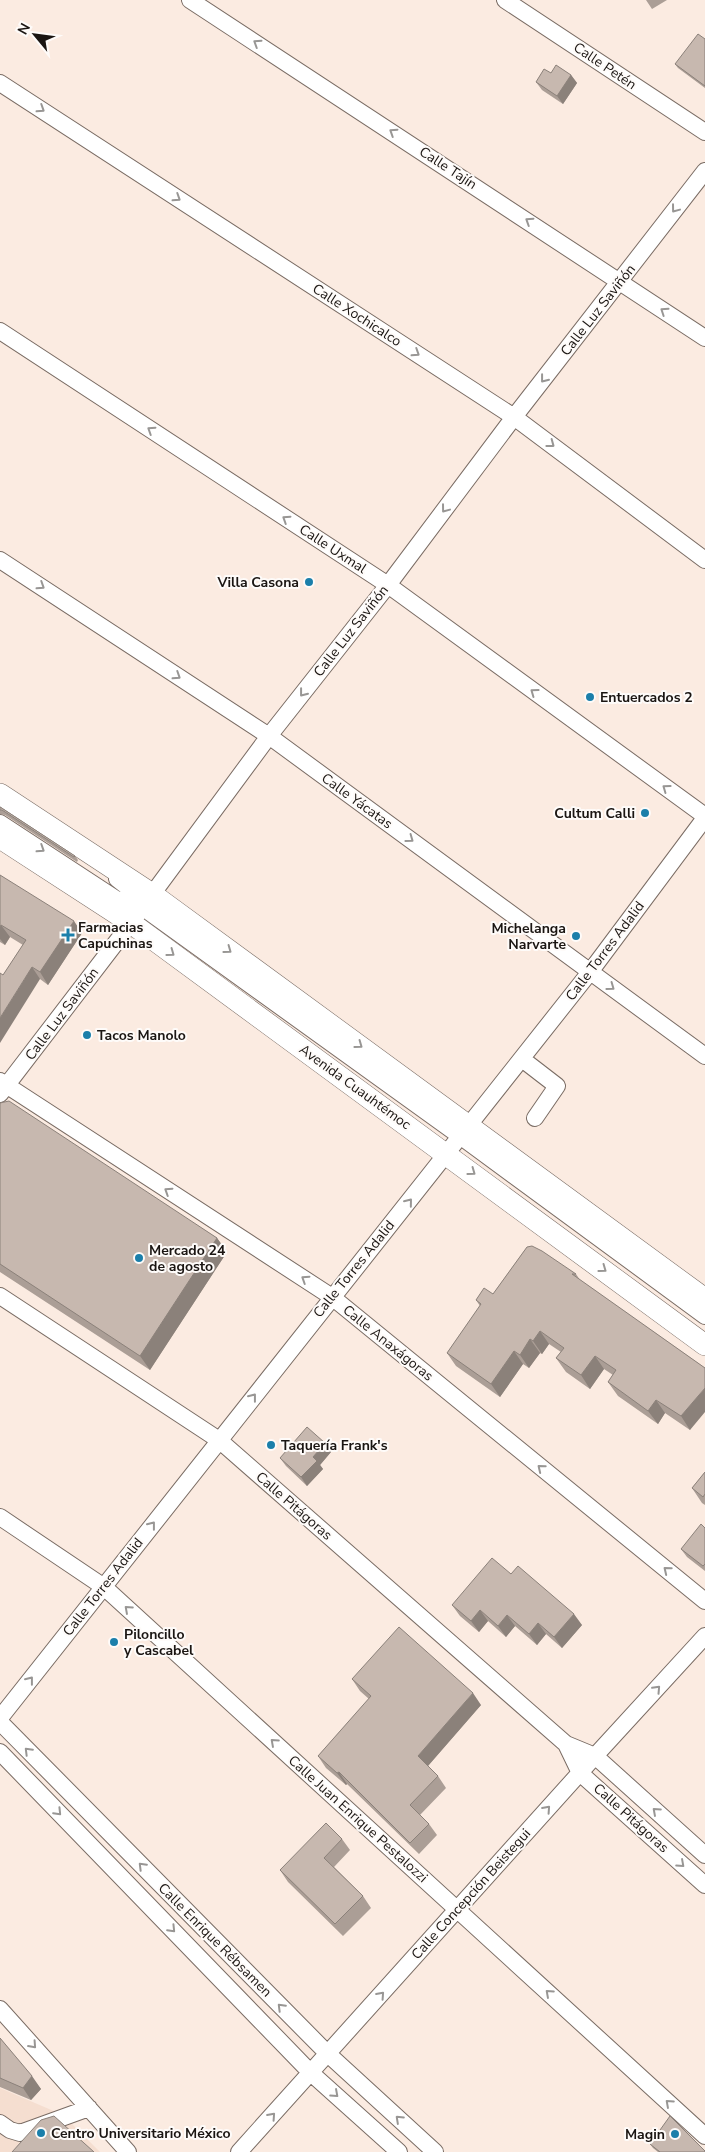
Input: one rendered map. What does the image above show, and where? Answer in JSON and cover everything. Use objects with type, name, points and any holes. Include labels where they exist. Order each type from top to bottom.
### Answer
[{"type":"main road","name":"Avenida Cuauhtémoc","points":[[0,794],[447,1154],[705,1345]]},
{"type":"main road","name":"Avenida Cuauhtémoc","points":[[0,838],[142,908],[705,1298]]},
{"type":"street","name":"Calle Tajín","points":[[190,0],[621,281],[705,338]]},
{"type":"street","name":"Calle Petén","points":[[505,0],[705,132]]},
{"type":"street","name":"Calle Xochicalco","points":[[0,83],[514,417],[705,560]]},
{"type":"street","name":"Calle Luz Saviñón","points":[[2,1087],[142,908],[269,736],[388,585],[514,417],[705,171]]},
{"type":"street","name":"Calle Uxmal","points":[[0,331],[388,585],[705,817]]},
{"type":"street","name":"Calle Yácatas","points":[[0,560],[269,736],[705,1056]]},
{"type":"street","points":[[0,802],[126,886],[142,908]]},
{"type":"street","name":"Calle Torres Adalid","points":[[0,1718],[522,1059],[590,972],[705,817]]},
{"type":"street","points":[[0,823],[116,900],[142,908]]},
{"type":"street","points":[[522,1059],[557,1086],[535,1118]]},
{"type":"street","name":"Calle Anaxágoras","points":[[2,1087],[332,1297],[705,1601]]},
{"type":"street","points":[[465,1131],[705,1316]]},
{"type":"street","name":"Calle Pitágoras","points":[[0,1296],[219,1440],[566,1744],[594,1756],[705,1855]]},
{"type":"street","name":"Calle Juan Enrique Pestalozzi","points":[[0,1517],[104,1586],[705,2136]]},
{"type":"street","name":"Calle Concepción Beistegui","points":[[239,2152],[594,1756],[705,1636]]},
{"type":"street","name":"Calle Enrique Rébsamen","points":[[0,1722],[328,2054],[435,2152]]},
{"type":"street","name":"Calle Pitágoras","points":[[566,1744],[580,1773],[705,1885]]},
{"type":"street","name":"Calle Enrique Rébsamen","points":[[0,1752],[311,2072],[399,2152]]},
{"type":"street","points":[[147,1904],[163,1887]]},
{"type":"street","points":[[243,2002],[260,1985]]},
{"type":"street","points":[[0,2008],[128,2152]]},
{"type":"street","points":[[0,2123],[10,2130],[20,2132],[89,2108]]},
{"type":"shaded area","name":"Centro Universitario México","points":[[0,2088],[63,2115],[100,2152],[0,2152]]},
{"type":"building","points":[[698,34],[705,39],[705,86],[675,64]]},
{"type":"building","points":[[556,65],[571,75],[557,96],[536,82],[544,69],[551,73]]},
{"type":"building","points":[[0,807],[75,856],[0,810]]},
{"type":"building","points":[[0,875],[74,921],[40,972],[32,967],[0,1018],[0,973],[3,975],[26,940],[1,925],[0,927]]},
{"type":"building","points":[[9,1101],[217,1238],[140,1356],[0,1264],[0,1103]]},
{"type":"building","points":[[532,1246],[576,1274],[572,1274],[705,1368],[705,1388],[681,1416],[656,1400],[648,1411],[608,1382],[616,1370],[595,1356],[581,1375],[556,1358],[564,1348],[540,1331],[533,1341],[530,1339],[520,1355],[514,1351],[491,1384],[447,1353],[481,1304],[476,1300],[484,1288],[493,1294],[527,1247]]},
{"type":"building","points":[[307,1427],[325,1443],[313,1457],[317,1461],[301,1477],[280,1458]]},
{"type":"building","points":[[705,1472],[705,1494],[703,1497],[692,1488]]},
{"type":"building","points":[[701,1524],[705,1528],[705,1564],[703,1566],[681,1549]]},
{"type":"building","points":[[492,1558],[511,1574],[518,1566],[574,1614],[554,1637],[538,1623],[529,1634],[507,1615],[498,1626],[480,1610],[471,1621],[452,1605]]},
{"type":"building","points":[[399,1627],[473,1693],[418,1756],[438,1776],[410,1805],[429,1824],[410,1843],[339,1772],[337,1773],[318,1756],[371,1696],[352,1679]]},
{"type":"building","points":[[326,1823],[342,1839],[324,1858],[363,1896],[335,1924],[280,1870]]},
{"type":"building","points":[[0,2038],[32,2076],[23,2088],[0,2078]]},
{"type":"building","points":[[54,2116],[94,2152],[12,2152],[41,2120]]},
{"type":"building","name":"Magin","points":[[670,2116],[705,2152],[660,2152],[650,2144]]},
{"type":"place","name":"Villa Casona","points":[[309,582]]},
{"type":"place","name":"Entuercados 2","points":[[590,697]]},
{"type":"place","name":"Cultum Calli","points":[[645,813]]},
{"type":"place","name":"Farmacias Capuchinas","points":[[68,935]]},
{"type":"place","name":"Michelanga Narvarte","points":[[576,936]]},
{"type":"place","name":"Tacos Manolo","points":[[87,1035]]},
{"type":"place","name":"Mercado 24 de agosto","points":[[139,1258]]},
{"type":"place","name":"Taquería Frank's","points":[[271,1445]]},
{"type":"place","name":"Piloncillo y Cascabel","points":[[114,1642]]},
{"type":"place","name":"Centro Universitario México","points":[[41,2133]]},
{"type":"place","name":"Magin","points":[[675,2134]]}]
